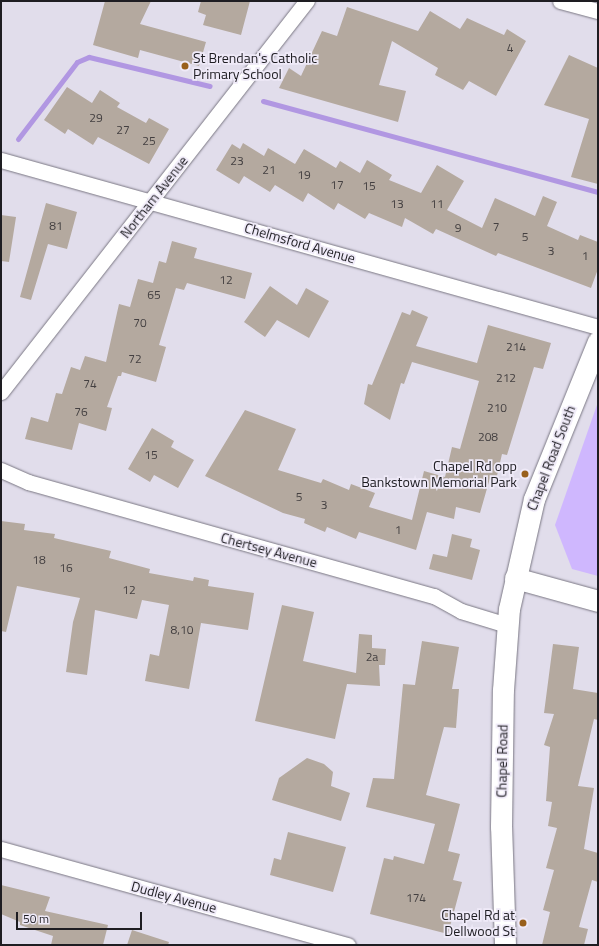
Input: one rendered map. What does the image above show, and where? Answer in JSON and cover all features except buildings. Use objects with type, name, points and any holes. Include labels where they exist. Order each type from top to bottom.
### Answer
[{"type":"main road","name":"Chapel Road South","points":[[515,578],[534,499],[598,341]]},
{"type":"main road","points":[[515,578],[598,601]]},
{"type":"main road","name":"Chapel Road","points":[[505,945],[501,828],[507,624],[515,578]]},
{"type":"street","name":"Northam Avenue","points":[[1,392],[307,1]]},
{"type":"street","points":[[560,1],[598,11]]},
{"type":"street","name":"Chelmsford Avenue","points":[[1,160],[598,327]]},
{"type":"street","name":"Chertsey Avenue","points":[[1,470],[28,482],[434,596],[461,611],[507,624]]},
{"type":"street","name":"Chertsey Avenue","points":[[1,482],[28,482]]},
{"type":"street","name":"Dudley Avenue","points":[[1,849],[348,945]]},
{"type":"shaded area","points":[[598,402],[598,576],[572,569],[555,525]]},
{"type":"waterway","points":[[18,139],[77,62],[89,57],[210,86]]},
{"type":"waterway","points":[[263,101],[598,192]]},
{"type":"place","name":"St Brendan's Catholic Primary School","points":[[185,66]]},
{"type":"place","name":"Chapel Rd opp Bankstown Memorial Park","points":[[525,474]]},
{"type":"place","name":"Chapel Rd at Dellwood St","points":[[523,923]]}]
